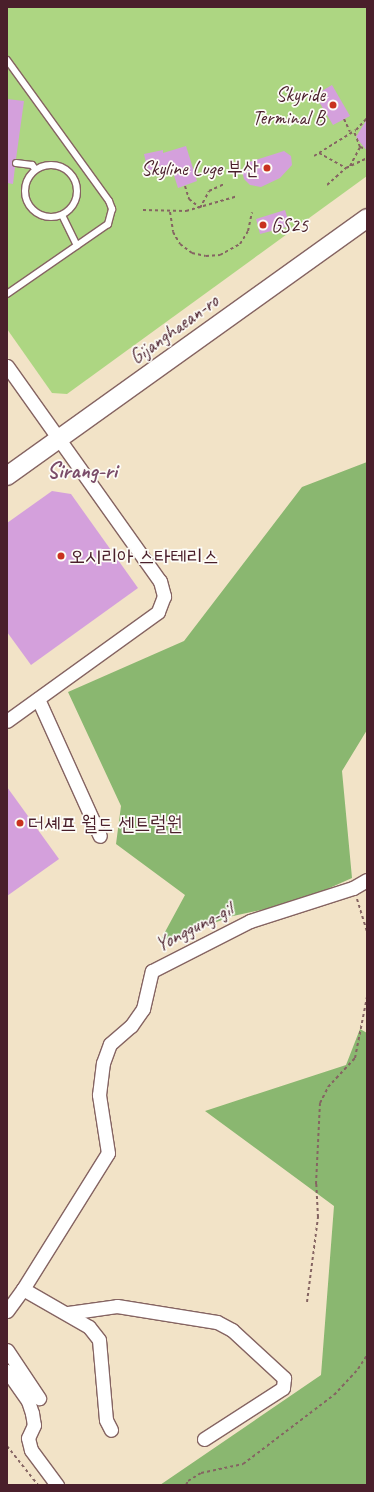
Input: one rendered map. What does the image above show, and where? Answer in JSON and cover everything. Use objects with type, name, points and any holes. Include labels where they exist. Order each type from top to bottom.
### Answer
[{"type":"main road","name":"Gijanghaean-ro","points":[[7,476],[367,218]]},
{"type":"street","points":[[7,366],[60,438],[160,581],[164,596],[158,612],[7,721]]},
{"type":"street","points":[[38,699],[100,836]]},
{"type":"street","name":"Yonggung-gil","points":[[23,1289],[108,1153],[99,1095],[103,1063],[110,1044],[131,1026],[143,1009],[152,971],[250,922],[353,888],[367,880]]},
{"type":"street","points":[[7,1311],[23,1289],[89,1326],[99,1340],[106,1420],[111,1430]]},
{"type":"street","points":[[68,1313],[117,1306],[217,1322],[232,1330],[284,1378],[283,1388],[204,1439]]},
{"type":"street","points":[[7,1350],[39,1398]]},
{"type":"street","points":[[7,1371],[28,1401],[32,1413],[34,1425],[28,1438],[31,1450],[57,1485]]},
{"type":"lane","points":[[7,60],[109,201],[112,209],[108,224],[7,294]]},
{"type":"lane","points":[[16,163],[32,165],[36,170]]},
{"type":"lane","points":[[46,166],[59,166],[74,180],[76,200],[62,215],[42,215],[27,201],[27,182],[36,170],[46,166]]},
{"type":"lane","points":[[62,215],[77,246]]},
{"type":"path","points":[[314,156],[350,132],[354,131],[367,118]]},
{"type":"path","points":[[344,119],[350,132]]},
{"type":"path","points":[[350,166],[360,147],[354,131]]},
{"type":"path","points":[[360,147],[367,149]]},
{"type":"path","points":[[319,153],[346,168]]},
{"type":"path","points":[[327,185],[346,168],[367,158]]},
{"type":"path","points":[[200,208],[209,191],[224,184]]},
{"type":"path","points":[[185,186],[189,199],[200,208]]},
{"type":"path","points":[[143,210],[170,212],[200,208],[238,196]]},
{"type":"path","points":[[170,212],[172,232],[180,244],[192,253],[206,256],[220,255],[240,244],[248,231],[252,212]]},
{"type":"path","points":[[353,888],[367,932]]},
{"type":"path","points":[[307,1302],[318,1217],[316,1184],[320,1102],[328,1087],[355,1058],[367,997]]},
{"type":"path","points":[[186,1485],[188,1481],[200,1473],[243,1464],[334,1395],[358,1370],[367,1355]]},
{"type":"path","points":[[7,1446],[38,1485]]},
{"type":"green space","points":[[7,7],[367,7],[367,176],[67,394],[52,393],[7,329]]},
{"type":"green space","points":[[367,462],[367,730],[342,771],[352,878],[298,902],[233,916],[159,943],[185,895],[116,844],[121,806],[68,692],[184,641],[302,487]]},
{"type":"green space","points":[[360,1029],[367,1033],[367,1485],[160,1485],[321,1375],[334,1206],[205,1111],[346,1065]]},
{"type":"building","name":"Skyride Terminal B","points":[[332,85],[350,116],[333,125],[315,95]]},
{"type":"building","points":[[7,99],[24,101],[16,159],[12,162],[15,167],[13,184],[7,183]]},
{"type":"building","points":[[367,119],[367,151],[356,137]]},
{"type":"building","points":[[186,146],[197,181],[178,188],[171,166],[148,171],[144,154],[163,150],[163,153]]},
{"type":"building","name":"Skyline Luge 부산","points":[[284,151],[291,156],[292,165],[280,178],[261,187],[250,185],[244,179],[242,171],[249,162]]},
{"type":"building","points":[[285,210],[290,226],[260,234],[256,219]]},
{"type":"building","name":"오시리아 스타테리스","points":[[52,491],[71,494],[138,588],[31,665],[7,632],[7,523]]},
{"type":"building","name":"더셰프 월드 센트럴원","points":[[7,787],[59,859],[7,896]]},
{"type":"place","name":"Skyride Terminal B","points":[[333,105]]},
{"type":"place","name":"Skyline Luge 부산","points":[[267,168]]},
{"type":"place","name":"GS25","points":[[263,225]]},
{"type":"place","name":"오시리아 스타테리스","points":[[61,556]]},
{"type":"place","name":"더셰프 월드 센트럴원","points":[[20,823]]},
{"type":"district","name":"Sirang-ri","points":[[82,472]]}]
